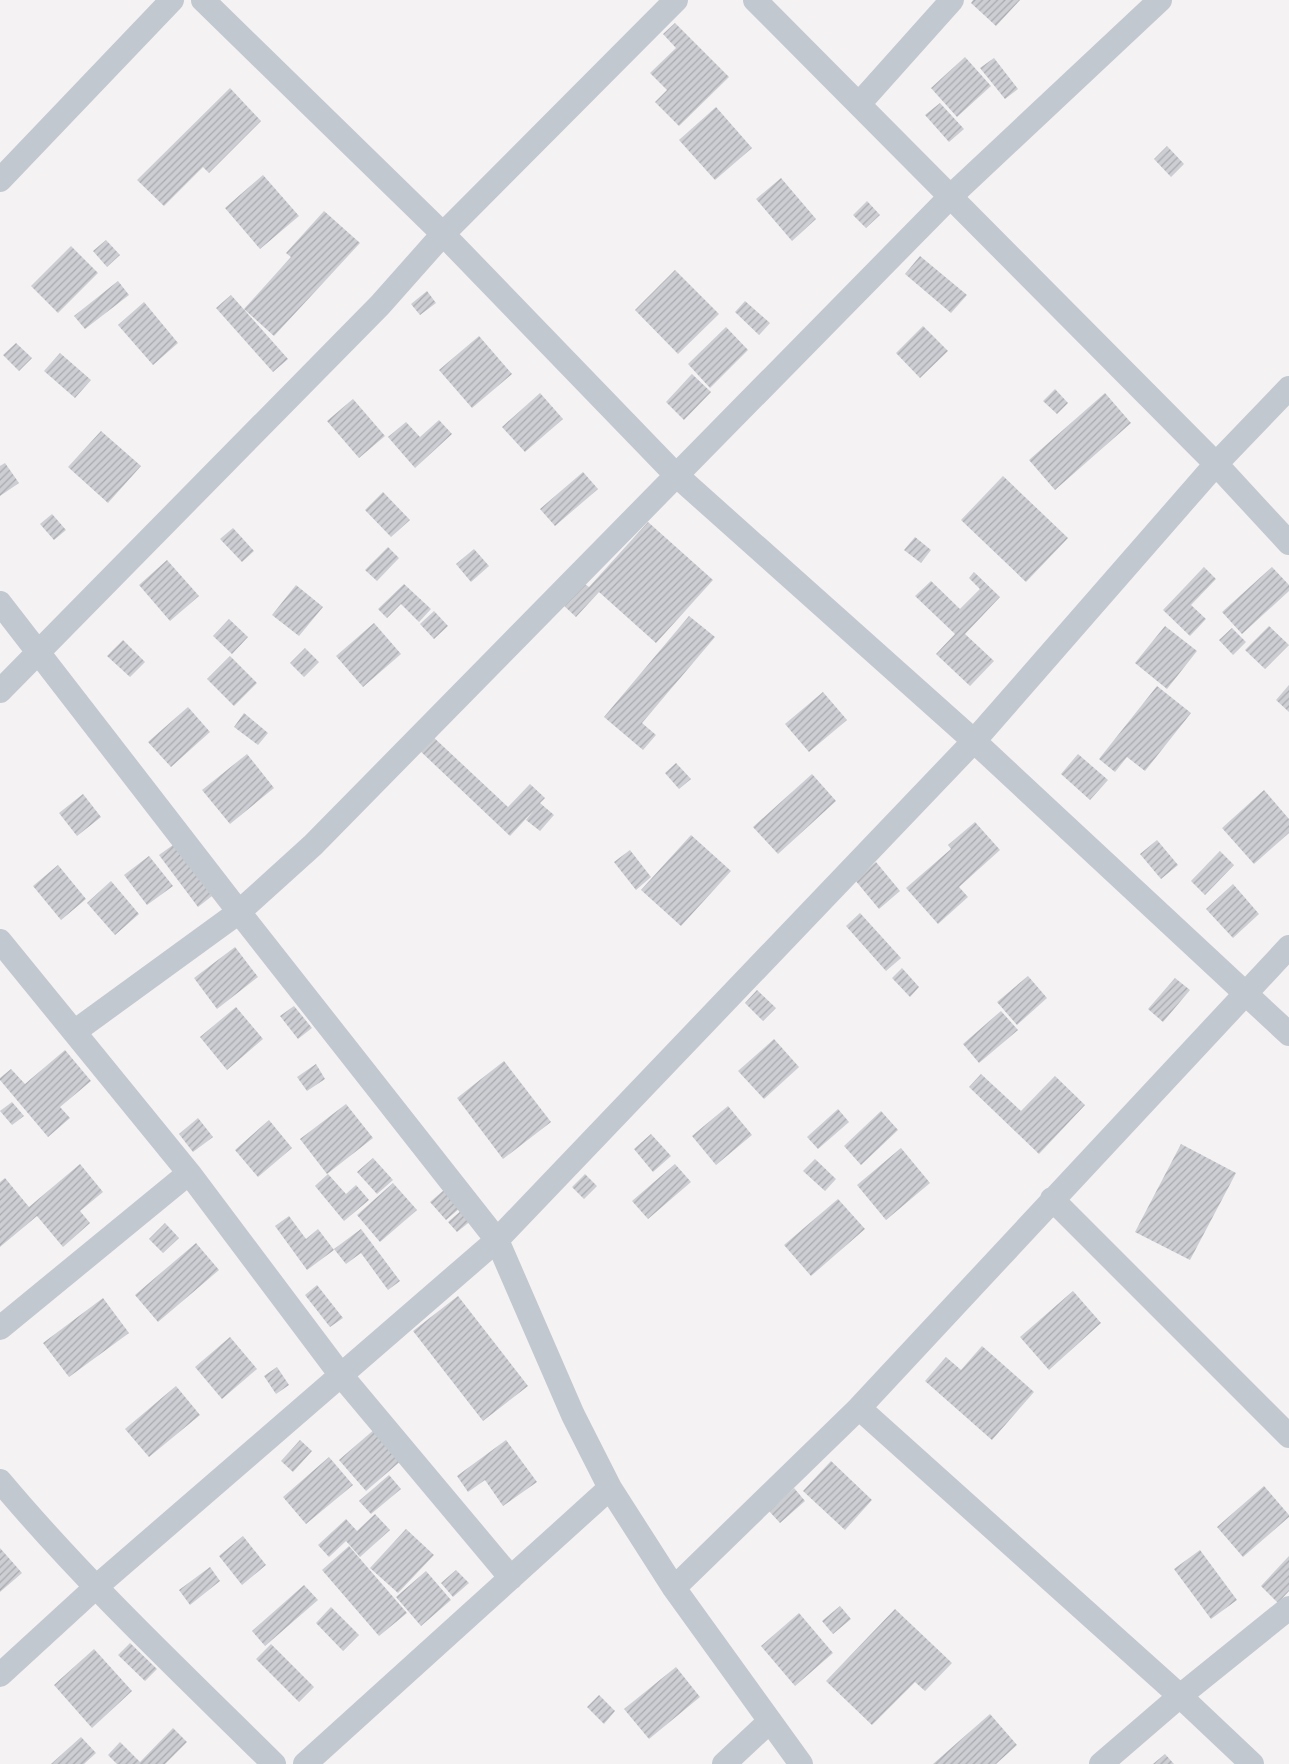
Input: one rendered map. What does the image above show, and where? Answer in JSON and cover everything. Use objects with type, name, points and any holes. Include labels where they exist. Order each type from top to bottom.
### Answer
[{"type":"street","points":[[0,180],[172,0]]},
{"type":"street","points":[[203,0],[443,234],[676,474],[974,741],[1289,1034]]},
{"type":"street","points":[[0,691],[380,305],[443,234],[676,0]]},
{"type":"street","points":[[754,0],[1216,464],[1289,543]]},
{"type":"street","points":[[859,104],[952,0]]},
{"type":"street","points":[[74,1032],[239,912],[312,845],[950,196],[1160,0]]},
{"type":"street","points":[[0,1675],[96,1587],[497,1240],[974,741],[1216,464],[1289,388]]},
{"type":"street","points":[[0,603],[239,912],[497,1240],[573,1415],[610,1488],[674,1588],[801,1764]]},
{"type":"street","points":[[0,941],[189,1173],[340,1374],[511,1578]]},
{"type":"street","points":[[674,1588],[858,1408],[1289,947]]},
{"type":"street","points":[[0,1328],[189,1173]]},
{"type":"street","points":[[1052,1199],[1289,1436]]},
{"type":"street","points":[[858,1408],[1180,1696],[1252,1764]]},
{"type":"street","points":[[0,1481],[25,1511],[96,1587],[274,1764]]},
{"type":"street","points":[[305,1764],[610,1488]]},
{"type":"street","points":[[1101,1764],[1180,1696],[1289,1608]]},
{"type":"street","points":[[724,1764],[770,1721]]},
{"type":"building","points":[[973,0],[1020,0],[996,26],[971,3]]},
{"type":"building","points":[[675,23],[729,77],[679,126],[655,102],[667,90],[650,73],[676,48],[663,34]]},
{"type":"building","points":[[965,57],[991,86],[957,117],[931,88]]},
{"type":"building","points":[[994,58],[1018,89],[1005,99],[980,68]]},
{"type":"building","points":[[230,88],[261,121],[209,173],[203,167],[164,206],[137,180]]},
{"type":"building","points":[[940,103],[964,129],[949,142],[925,115]]},
{"type":"building","points":[[716,107],[752,148],[715,180],[679,140]]},
{"type":"building","points":[[1167,146],[1184,164],[1171,177],[1154,159]]},
{"type":"building","points":[[263,175],[299,216],[260,249],[225,208]]},
{"type":"building","points":[[781,178],[816,219],[792,241],[756,199]]},
{"type":"building","points":[[867,201],[880,215],[866,228],[853,215]]},
{"type":"building","points":[[324,211],[360,243],[274,336],[244,309],[291,257],[286,253]]},
{"type":"building","points":[[106,240],[120,255],[107,267],[93,251]]},
{"type":"building","points":[[71,246],[98,273],[58,313],[31,286]]},
{"type":"building","points":[[920,256],[967,295],[951,313],[905,274]]},
{"type":"building","points":[[675,270],[719,314],[678,354],[635,310]]},
{"type":"building","points":[[118,281],[129,295],[85,329],[74,316]]},
{"type":"building","points":[[427,291],[436,303],[420,315],[411,304]]},
{"type":"building","points":[[231,295],[288,359],[273,372],[216,308]]},
{"type":"building","points":[[745,301],[770,323],[759,335],[735,312]]},
{"type":"building","points":[[144,302],[178,343],[153,365],[118,325]]},
{"type":"building","points":[[923,326],[948,351],[920,378],[896,353]]},
{"type":"building","points":[[726,327],[748,350],[710,388],[688,364]]},
{"type":"building","points":[[479,336],[512,374],[472,408],[439,370]]},
{"type":"building","points":[[16,343],[32,358],[19,371],[3,355]]},
{"type":"building","points":[[60,353],[91,380],[75,398],[44,371]]},
{"type":"building","points":[[692,374],[711,392],[684,420],[666,402]]},
{"type":"building","points":[[1055,389],[1068,403],[1057,414],[1043,401]]},
{"type":"building","points":[[540,393],[563,419],[525,452],[502,427]]},
{"type":"building","points":[[1105,393],[1131,423],[1055,490],[1029,460]]},
{"type":"building","points":[[353,399],[385,436],[359,458],[327,421]]},
{"type":"building","points":[[439,420],[452,434],[415,468],[388,437],[406,422],[420,437]]},
{"type":"building","points":[[101,431],[141,466],[108,503],[68,467]]},
{"type":"building","points":[[5,463],[19,483],[0,496],[0,466]]},
{"type":"building","points":[[583,472],[598,489],[555,526],[540,509]]},
{"type":"building","points":[[1003,476],[1068,538],[1026,582],[961,520]]},
{"type":"building","points":[[383,492],[410,520],[391,537],[365,510]]},
{"type":"building","points":[[52,514],[66,530],[54,540],[40,524]]},
{"type":"building","points":[[648,522],[713,580],[656,643],[599,592],[576,617],[562,604],[582,582],[589,587]]},
{"type":"building","points":[[233,528],[254,551],[242,562],[220,539]]},
{"type":"building","points":[[915,537],[931,550],[921,563],[904,550]]},
{"type":"building","points":[[388,547],[399,558],[377,581],[365,570]]},
{"type":"building","points":[[474,549],[489,566],[471,582],[456,564]]},
{"type":"building","points":[[167,560],[199,596],[170,621],[139,585]]},
{"type":"building","points":[[1204,567],[1216,579],[1191,605],[1206,619],[1190,636],[1163,610]]},
{"type":"building","points":[[1272,567],[1289,585],[1289,591],[1242,634],[1222,612]]},
{"type":"building","points":[[974,572],[1000,597],[965,634],[994,661],[970,686],[936,654],[955,634],[915,596],[931,581],[960,609],[980,589],[969,578]]},
{"type":"building","points":[[404,584],[431,609],[419,622],[401,604],[387,618],[378,609]]},
{"type":"building","points":[[296,585],[323,607],[299,636],[272,615]]},
{"type":"building","points":[[434,611],[448,626],[434,639],[420,624]]},
{"type":"building","points":[[689,616],[715,637],[642,723],[656,735],[643,750],[604,717]]},
{"type":"building","points":[[229,619],[248,637],[232,654],[213,636]]},
{"type":"building","points":[[374,623],[401,654],[363,687],[336,656]]},
{"type":"building","points":[[1165,626],[1197,651],[1167,689],[1135,663]]},
{"type":"building","points":[[1269,626],[1289,645],[1265,669],[1245,650]]},
{"type":"building","points":[[1232,628],[1246,642],[1233,655],[1219,640]]},
{"type":"building","points":[[123,640],[145,662],[130,677],[107,656]]},
{"type":"building","points":[[305,648],[319,662],[304,677],[290,663]]},
{"type":"building","points":[[230,656],[257,683],[234,706],[207,679]]},
{"type":"building","points":[[1289,685],[1289,712],[1276,700]]},
{"type":"building","points":[[1157,686],[1191,713],[1145,771],[1127,757],[1115,772],[1099,759]]},
{"type":"building","points":[[823,692],[847,720],[809,752],[785,724]]},
{"type":"building","points":[[188,707],[210,732],[171,767],[148,742]]},
{"type":"building","points":[[244,713],[268,733],[258,745],[234,727]]},
{"type":"building","points":[[430,734],[508,807],[530,784],[545,798],[540,803],[554,815],[540,831],[526,820],[534,810],[510,836],[417,748]]},
{"type":"building","points":[[247,754],[274,788],[230,824],[202,790]]},
{"type":"building","points":[[1078,754],[1108,780],[1090,800],[1061,774]]},
{"type":"building","points":[[676,763],[691,779],[679,789],[665,773]]},
{"type":"building","points":[[812,774],[836,801],[778,854],[753,827]]},
{"type":"building","points":[[1264,790],[1289,819],[1289,833],[1254,864],[1222,828]]},
{"type":"building","points":[[83,794],[101,817],[77,836],[59,813]]},
{"type":"building","points":[[975,822],[1000,850],[959,887],[968,897],[938,924],[906,888],[951,849],[948,845]]},
{"type":"building","points":[[691,835],[731,871],[681,926],[641,890]]},
{"type":"building","points":[[1157,840],[1178,865],[1161,879],[1140,854]]},
{"type":"building","points":[[173,845],[212,896],[198,907],[159,855]]},
{"type":"building","points":[[630,850],[651,877],[636,890],[614,862]]},
{"type":"building","points":[[1220,851],[1234,865],[1205,895],[1191,881]]},
{"type":"building","points":[[149,856],[173,886],[147,905],[124,875]]},
{"type":"building","points":[[876,862],[900,891],[879,909],[855,880]]},
{"type":"building","points":[[58,865],[86,899],[61,920],[33,886]]},
{"type":"building","points":[[111,881],[139,914],[115,935],[87,903]]},
{"type":"building","points":[[1233,884],[1259,914],[1233,938],[1206,909]]},
{"type":"building","points":[[860,913],[901,958],[886,971],[846,926]]},
{"type":"building","points":[[235,947],[258,977],[217,1009],[194,978]]},
{"type":"building","points":[[902,968],[919,987],[910,997],[892,978]]},
{"type":"building","points":[[1028,976],[1047,998],[1017,1025],[997,1002]]},
{"type":"building","points":[[1175,978],[1190,990],[1163,1022],[1148,1009]]},
{"type":"building","points":[[757,990],[776,1008],[763,1021],[745,1003]]},
{"type":"building","points":[[294,1006],[312,1028],[298,1039],[280,1016]]},
{"type":"building","points":[[236,1007],[263,1039],[227,1070],[200,1037]]},
{"type":"building","points":[[1001,1011],[1018,1030],[979,1063],[963,1044]]},
{"type":"building","points":[[774,1039],[799,1067],[764,1099],[738,1071]]},
{"type":"building","points":[[65,1050],[91,1081],[60,1107],[70,1118],[48,1137],[0,1078],[11,1069],[25,1084]]},
{"type":"building","points":[[504,1061],[551,1122],[503,1159],[457,1098]]},
{"type":"building","points":[[316,1064],[325,1079],[307,1091],[297,1077]]},
{"type":"building","points":[[981,1074],[1021,1111],[1055,1076],[1085,1105],[1039,1154],[969,1087]]},
{"type":"building","points":[[12,1102],[24,1116],[12,1125],[0,1111]]},
{"type":"building","points":[[346,1104],[373,1138],[327,1174],[300,1139]]},
{"type":"building","points":[[728,1106],[752,1135],[716,1165],[692,1136]]},
{"type":"building","points":[[838,1109],[849,1122],[818,1149],[807,1137]]},
{"type":"building","points":[[881,1111],[898,1130],[861,1165],[844,1146]]},
{"type":"building","points":[[198,1118],[213,1137],[193,1152],[179,1134]]},
{"type":"building","points":[[269,1120],[292,1148],[258,1177],[235,1150]]},
{"type":"building","points":[[651,1134],[671,1156],[653,1172],[634,1149]]},
{"type":"building","points":[[1181,1144],[1236,1173],[1190,1260],[1135,1232]]},
{"type":"building","points":[[901,1148],[930,1183],[886,1220],[857,1185]]},
{"type":"building","points":[[373,1158],[393,1180],[377,1194],[357,1172]]},
{"type":"building","points":[[815,1159],[836,1179],[825,1191],[803,1171]]},
{"type":"building","points":[[80,1164],[103,1192],[80,1211],[90,1223],[63,1247],[37,1216],[0,1247],[0,1182],[5,1178],[29,1207]]},
{"type":"building","points":[[675,1164],[691,1182],[648,1219],[632,1201]]},
{"type":"building","points":[[328,1174],[346,1194],[356,1185],[369,1200],[344,1221],[315,1186]]},
{"type":"building","points":[[585,1174],[597,1186],[584,1199],[572,1187]]},
{"type":"building","points":[[393,1183],[417,1210],[380,1242],[357,1215]]},
{"type":"building","points":[[444,1190],[460,1208],[446,1220],[430,1202]]},
{"type":"building","points":[[838,1199],[865,1229],[811,1276],[784,1245]]},
{"type":"building","points":[[463,1209],[472,1220],[457,1232],[448,1222]]},
{"type":"building","points":[[289,1216],[306,1239],[318,1229],[334,1250],[307,1270],[275,1226]]},
{"type":"building","points":[[165,1223],[179,1238],[163,1253],[149,1239]]},
{"type":"building","points":[[361,1229],[400,1281],[388,1290],[361,1253],[346,1264],[334,1249]]},
{"type":"building","points":[[196,1243],[219,1270],[158,1322],[135,1295]]},
{"type":"building","points":[[317,1285],[343,1318],[330,1327],[305,1295]]},
{"type":"building","points":[[1073,1291],[1101,1323],[1049,1370],[1020,1337]]},
{"type":"building","points":[[458,1296],[528,1386],[483,1421],[413,1331]]},
{"type":"building","points":[[103,1298],[129,1333],[69,1377],[43,1343]]},
{"type":"building","points":[[230,1337],[257,1369],[222,1399],[195,1367]]},
{"type":"building","points":[[982,1346],[1034,1392],[992,1440],[925,1381],[946,1357],[961,1370]]},
{"type":"building","points":[[277,1367],[289,1385],[276,1394],[264,1376]]},
{"type":"building","points":[[176,1386],[200,1415],[149,1457],[125,1429]]},
{"type":"building","points":[[376,1428],[403,1459],[366,1491],[339,1460]]},
{"type":"building","points":[[300,1440],[312,1451],[293,1472],[281,1461]]},
{"type":"building","points":[[506,1440],[537,1482],[503,1506],[485,1480],[468,1492],[457,1476]]},
{"type":"building","points":[[329,1457],[353,1485],[306,1524],[283,1497]]},
{"type":"building","points":[[831,1461],[872,1500],[845,1530],[803,1491]]},
{"type":"building","points":[[389,1475],[401,1489],[371,1514],[359,1501]]},
{"type":"building","points":[[1264,1486],[1289,1517],[1243,1557],[1217,1527]]},
{"type":"building","points":[[794,1488],[805,1501],[780,1523],[769,1511]]},
{"type":"building","points":[[375,1514],[390,1530],[360,1557],[346,1541],[329,1557],[318,1545],[346,1519],[357,1531]]},
{"type":"building","points":[[406,1529],[434,1555],[398,1593],[370,1568]]},
{"type":"building","points":[[243,1536],[266,1565],[242,1585],[219,1556]]},
{"type":"building","points":[[349,1546],[407,1613],[379,1636],[322,1570]]},
{"type":"building","points":[[0,1548],[22,1573],[0,1592]]},
{"type":"building","points":[[1200,1550],[1237,1600],[1211,1619],[1174,1569]]},
{"type":"building","points":[[1289,1556],[1289,1591],[1278,1603],[1261,1586]]},
{"type":"building","points":[[210,1567],[220,1581],[190,1605],[179,1590]]},
{"type":"building","points":[[456,1570],[469,1583],[453,1597],[441,1583]]},
{"type":"building","points":[[426,1571],[451,1600],[421,1626],[396,1597]]},
{"type":"building","points":[[304,1585],[318,1600],[265,1646],[252,1631]]},
{"type":"building","points":[[840,1606],[851,1619],[833,1634],[822,1621]]},
{"type":"building","points":[[331,1607],[359,1635],[343,1651],[316,1623]]},
{"type":"building","points":[[895,1609],[952,1663],[925,1691],[915,1682],[872,1725],[826,1681]]},
{"type":"building","points":[[799,1613],[833,1653],[795,1686],[761,1646]]},
{"type":"building","points":[[130,1643],[157,1669],[145,1681],[118,1655]]},
{"type":"building","points":[[271,1644],[314,1687],[299,1702],[256,1659]]},
{"type":"building","points":[[94,1649],[132,1691],[92,1728],[54,1685]]},
{"type":"building","points":[[676,1667],[700,1697],[649,1739],[624,1709]]},
{"type":"building","points":[[599,1695],[615,1711],[604,1724],[587,1707]]},
{"type":"building","points":[[990,1714],[1017,1745],[996,1764],[933,1764]]},
{"type":"building","points":[[173,1728],[187,1742],[165,1764],[117,1764],[108,1755],[120,1742],[140,1762]]},
{"type":"building","points":[[81,1737],[96,1753],[84,1764],[51,1764]]},
{"type":"building","points":[[1165,1754],[1174,1764],[1153,1764]]}]
